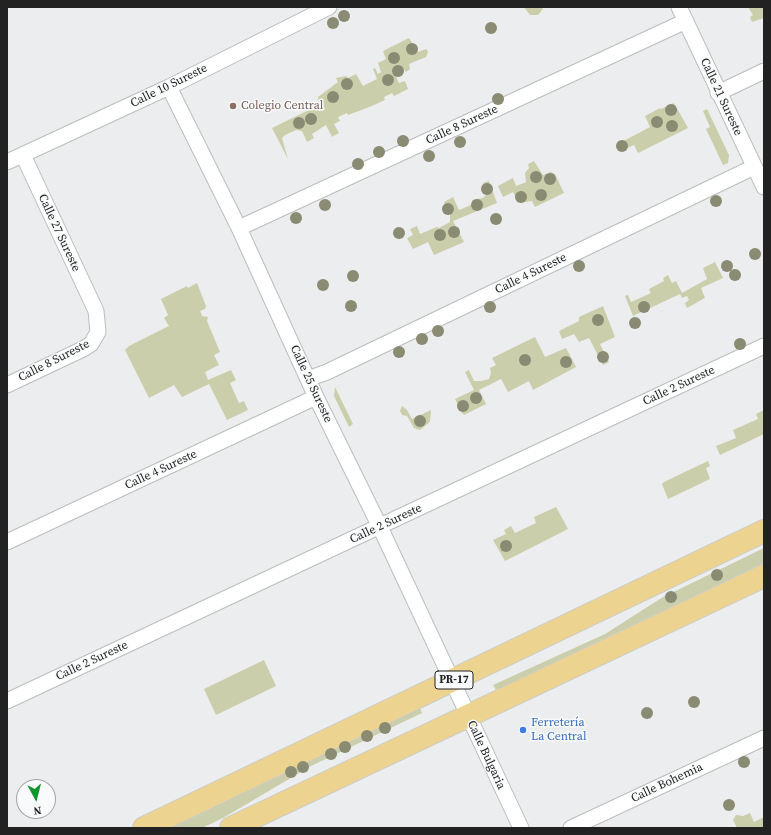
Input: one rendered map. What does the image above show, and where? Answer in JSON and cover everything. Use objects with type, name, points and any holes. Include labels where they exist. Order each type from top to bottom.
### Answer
[{"type":"main road","name":"PR-17","points":[[144,828],[452,682],[764,531]]},
{"type":"main road","points":[[231,828],[764,576]]},
{"type":"street","name":"Calle 10 Sureste","points":[[7,162],[169,87],[329,7]]},
{"type":"street","name":"Calle 21 Sureste","points":[[679,7],[718,93],[764,187]]},
{"type":"street","name":"Calle 8 Sureste","points":[[239,228],[686,22]]},
{"type":"street","points":[[718,93],[764,71]]},
{"type":"street","name":"Calle 25 Sureste","points":[[169,87],[239,228],[316,398],[380,526],[452,682]]},
{"type":"street","name":"Calle 27 Sureste","points":[[23,155],[96,311]]},
{"type":"street","name":"Calle 4 Sureste","points":[[308,379],[327,372],[754,167]]},
{"type":"street","name":"Calle 8 Sureste","points":[[7,385],[91,344],[98,332],[96,311]]},
{"type":"street","name":"Calle 2 Sureste","points":[[7,701],[764,346]]},
{"type":"street","name":"Calle 4 Sureste","points":[[7,542],[316,398]]},
{"type":"street","name":"Calle Bulgaria","points":[[452,682],[521,828]]},
{"type":"street","name":"Calle Bohemia","points":[[571,828],[764,738]]},
{"type":"green space","points":[[524,7],[541,7],[543,9],[538,15],[530,15]]},
{"type":"green space","points":[[748,7],[764,7],[764,18],[752,22],[750,17],[753,15]]},
{"type":"green space","points":[[409,38],[418,52],[426,49],[428,52],[426,57],[409,64],[410,69],[406,72],[404,69],[395,74],[399,83],[405,81],[408,89],[394,96],[392,93],[384,97],[385,100],[372,106],[338,117],[340,121],[334,124],[339,133],[332,137],[326,125],[312,134],[314,138],[307,142],[302,131],[296,130],[285,135],[282,138],[288,159],[272,128],[319,105],[318,97],[338,82],[336,78],[346,76],[348,78],[356,74],[363,86],[377,79],[373,69],[375,68],[378,74],[381,72],[378,63],[386,59],[383,51]]},
{"type":"green space","points":[[674,103],[688,128],[638,153],[634,145],[621,151],[618,144],[650,127],[645,116]]},
{"type":"green space","points":[[707,109],[729,155],[728,163],[723,165],[706,129],[710,127],[703,111]]},
{"type":"green space","points":[[534,161],[543,175],[551,172],[555,174],[564,193],[535,207],[532,201],[526,202],[517,200],[513,192],[503,197],[498,186],[513,178],[516,186],[526,182],[525,173],[529,168],[528,164]]},
{"type":"green space","points":[[489,181],[497,203],[453,221],[464,242],[434,255],[428,242],[413,249],[407,238],[413,235],[410,229],[417,226],[420,234],[437,227],[439,228],[450,222],[450,214],[444,202],[453,197],[459,210],[473,204],[472,200],[483,198],[486,195],[483,183]]},
{"type":"green space","points":[[715,262],[723,278],[701,288],[705,298],[687,308],[685,303],[689,300],[687,296],[682,298],[680,294],[633,316],[625,296],[628,295],[631,302],[651,293],[649,289],[664,281],[663,278],[668,275],[672,283],[676,281],[682,293],[707,279],[703,268]]},
{"type":"green space","points":[[197,283],[206,306],[205,309],[200,311],[202,316],[208,317],[207,321],[220,352],[214,355],[219,365],[205,372],[208,380],[231,370],[236,380],[230,383],[239,403],[244,401],[248,410],[227,420],[209,384],[182,397],[174,385],[149,398],[125,350],[129,346],[169,326],[164,318],[168,315],[161,299],[187,286],[188,288]]},
{"type":"green space","points":[[603,306],[615,337],[600,344],[609,362],[603,365],[589,338],[579,342],[574,334],[562,339],[559,331],[579,321],[579,317]]},
{"type":"green space","points":[[535,337],[545,357],[566,348],[576,367],[533,390],[529,381],[508,392],[501,379],[479,390],[486,404],[464,415],[455,399],[474,390],[465,372],[469,370],[474,381],[489,379],[491,373],[490,368],[496,365],[492,358]]},
{"type":"green space","points":[[335,387],[353,424],[349,427],[334,396]]},
{"type":"green space","points":[[402,406],[407,410],[412,419],[431,410],[430,422],[420,430],[414,428],[407,416],[402,415],[400,411]]},
{"type":"green space","points":[[764,410],[764,434],[720,455],[716,446],[736,438],[733,430],[758,419],[756,414]]},
{"type":"green space","points":[[708,461],[710,466],[706,468],[710,479],[668,499],[662,484],[664,482]]},
{"type":"green space","points":[[556,507],[568,529],[505,561],[493,540],[506,534],[504,530],[511,526],[515,533],[536,523],[534,517]]},
{"type":"green space","points":[[764,548],[764,563],[496,690],[493,685],[605,634],[663,597]]},
{"type":"green space","points":[[264,660],[276,686],[216,715],[204,689]]},
{"type":"green space","points":[[420,708],[422,713],[311,766],[223,818],[202,828],[167,828]]},
{"type":"green space","points":[[750,813],[754,822],[764,817],[764,828],[737,828],[733,820],[736,815],[743,816]]},
{"type":"place","name":"Colegio Central","points":[[233,106]]},
{"type":"place","name":"Ferretería La Central","points":[[523,730]]}]
